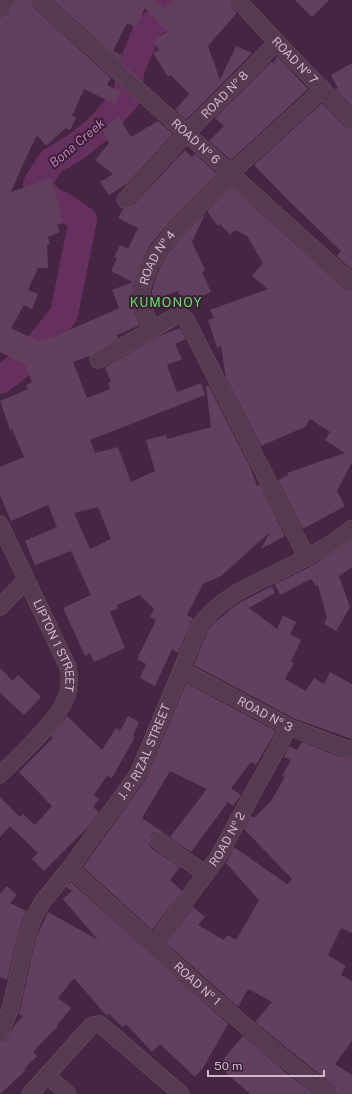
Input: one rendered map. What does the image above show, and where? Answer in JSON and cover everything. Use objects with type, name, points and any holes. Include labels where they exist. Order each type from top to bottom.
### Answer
[{"type":"street","points":[[0,10],[6,0]]},
{"type":"street","name":"ROAD № 6","points":[[39,0],[352,283]]},
{"type":"street","name":"ROAD № 7","points":[[238,0],[276,43],[323,89],[352,121]]},
{"type":"street","name":"ROAD № 8","points":[[125,200],[187,133],[276,43]]},
{"type":"street","name":"ROAD № 4","points":[[152,328],[142,305],[142,290],[148,270],[158,251],[174,231],[231,173],[323,89]]},
{"type":"street","points":[[98,360],[152,328],[176,316],[181,316],[186,319],[307,558]]},
{"type":"street","name":"LIPTON 1 STREET","points":[[0,524],[68,667],[70,679],[68,693],[55,718],[0,775]]},
{"type":"street","name":"J. P. RIZAL STREET","points":[[0,1034],[10,1010],[27,935],[34,917],[43,901],[70,868],[138,774],[194,638],[209,613],[233,594],[307,558],[352,528]]},
{"type":"street","points":[[0,607],[26,580]]},
{"type":"street","name":"ROAD № 3","points":[[182,670],[289,727],[344,748],[352,749]]},
{"type":"street","name":"ROAD № 2","points":[[154,944],[218,857],[289,727]]},
{"type":"street","points":[[158,841],[206,874]]},
{"type":"street","name":"ROAD № 1","points":[[70,868],[211,997],[274,1051],[329,1094]]},
{"type":"street","points":[[30,1094],[92,1025],[96,1023],[181,1094]]},
{"type":"street","points":[[47,1075],[68,1094]]},
{"type":"building","points":[[15,0],[30,0],[33,7],[111,78],[107,85],[121,92],[115,104],[84,89],[72,116],[76,118],[70,130],[66,128],[46,146],[37,135],[23,164],[11,192],[51,178],[63,223],[57,225],[60,232],[48,237],[50,244],[47,245],[48,268],[38,268],[28,290],[38,294],[32,309],[24,305],[11,328],[38,341],[54,337],[119,308],[112,290],[133,282],[111,271],[117,258],[114,257],[120,245],[128,249],[138,228],[118,218],[123,209],[132,206],[185,150],[192,157],[195,154],[217,174],[167,225],[150,245],[140,266],[133,287],[132,305],[140,325],[117,335],[118,338],[90,356],[73,362],[87,398],[110,389],[108,383],[111,382],[105,367],[159,336],[180,328],[186,339],[175,344],[182,359],[167,365],[177,392],[201,383],[205,395],[90,440],[95,453],[118,447],[131,482],[155,471],[146,440],[166,435],[167,439],[211,427],[206,386],[209,386],[251,469],[257,486],[260,485],[285,536],[261,549],[270,532],[221,576],[203,584],[187,615],[193,618],[178,653],[172,649],[155,686],[140,678],[146,664],[137,659],[156,620],[150,617],[154,609],[140,595],[117,605],[118,608],[110,612],[125,648],[94,662],[90,653],[85,656],[63,608],[91,595],[71,551],[35,565],[25,541],[57,527],[48,505],[11,521],[0,495],[0,467],[24,457],[12,429],[10,430],[0,401],[28,389],[26,385],[32,382],[25,365],[0,352],[0,19],[8,15]],"holes":[[[98,507],[111,539],[90,549],[74,513]]]},
{"type":"building","points":[[53,0],[154,0],[163,9],[174,0],[229,0],[231,6],[237,13],[208,46],[220,80],[236,46],[252,53],[186,120],[175,110],[189,94],[171,75],[168,77],[153,53],[159,50],[153,41],[167,32],[145,8],[136,27],[127,23],[113,51],[122,55],[119,60]]},
{"type":"building","points":[[295,0],[329,0],[312,17]]},
{"type":"building","points":[[277,56],[308,89],[231,160],[209,141],[224,126],[215,118],[271,62],[274,63]]},
{"type":"building","points":[[352,63],[352,107],[335,89],[338,88],[331,75]]},
{"type":"building","points":[[322,103],[345,127],[352,130],[352,270],[337,256],[341,251],[254,165]]},
{"type":"building","points":[[119,117],[131,137],[158,121],[173,134],[128,183],[109,195],[100,182],[113,174],[95,160],[109,143],[101,128]]},
{"type":"building","points":[[231,186],[346,290],[352,292],[352,462],[337,491],[345,506],[303,529],[278,480],[288,475],[287,473],[345,453],[325,440],[330,432],[310,419],[305,427],[261,446],[226,378],[221,346],[217,348],[208,320],[214,318],[210,310],[268,289],[252,276],[263,263],[247,236],[235,230],[230,235],[220,224],[218,226],[207,211]]},
{"type":"building","points":[[206,212],[192,242],[205,270],[202,272],[211,292],[184,304],[178,291],[152,300],[152,291],[157,274],[166,256],[181,237]]},
{"type":"building","points":[[352,540],[352,567],[339,576],[350,607],[336,631],[324,624],[327,618],[318,585],[316,586],[311,579],[280,595],[275,584],[312,566]]},
{"type":"building","points":[[272,586],[275,593],[249,608],[277,629],[283,615],[296,622],[290,634],[301,640],[291,662],[294,663],[285,679],[306,691],[314,678],[324,684],[330,672],[352,684],[352,739],[293,718],[194,665],[208,630],[214,623],[237,604]]},
{"type":"building","points":[[0,668],[13,681],[18,675],[41,697],[24,715],[0,693]]},
{"type":"building","points":[[186,683],[276,731],[256,765],[251,762],[231,788],[241,795],[233,806],[228,802],[191,852],[163,833],[154,832],[150,836],[149,845],[152,849],[180,867],[170,880],[182,891],[152,930],[83,867],[146,779]],"holes":[[[170,771],[207,789],[170,837],[142,818]]]},
{"type":"building","points":[[67,716],[102,750],[116,728],[120,731],[128,716],[139,722],[133,736],[135,737],[112,778],[107,776],[94,795],[99,799],[93,807],[99,812],[90,825],[44,871],[32,859],[38,853],[10,826],[0,837],[0,797],[20,817],[23,814],[35,825],[52,806],[19,772],[53,738],[51,736]]},
{"type":"building","points":[[302,742],[341,757],[352,758],[352,933],[341,928],[328,955],[346,966],[341,975],[352,981],[352,1041],[335,1064],[352,1075],[352,1094],[338,1094],[335,1087],[255,1022],[272,1002],[248,989],[238,1007],[166,943],[193,907],[205,917],[198,925],[224,940],[227,935],[236,940],[259,900],[226,863],[234,847],[287,884],[292,879],[244,829],[251,816],[254,818],[271,801],[285,777],[282,776],[291,760],[284,757],[289,746],[297,750]]},
{"type":"building","points":[[71,882],[228,1024],[203,1068],[195,1077],[160,1044],[152,1052],[126,1024],[123,1027],[109,1014],[107,1016],[74,978],[58,998],[71,1008],[57,1025],[58,1026],[33,1052],[37,1056],[24,1069],[26,1070],[0,1094],[0,1043],[6,1041],[14,1026],[23,1016],[19,1014],[36,938],[48,912],[98,940],[63,899],[72,891],[66,887]]},
{"type":"building","points":[[7,886],[17,895],[10,903],[26,911],[18,933],[7,980],[0,977],[0,894]]},
{"type":"building","points":[[243,1036],[314,1094],[250,1094],[218,1066]]},
{"type":"waterway","name":"Bona Creek","points":[[0,380],[28,359],[64,314],[83,220],[64,207],[50,200],[37,184],[51,162],[77,146],[97,130],[127,97],[131,69],[148,28],[171,10],[159,0]]},
{"type":"district","name":"KUMONOY","points":[[166,302]]}]
